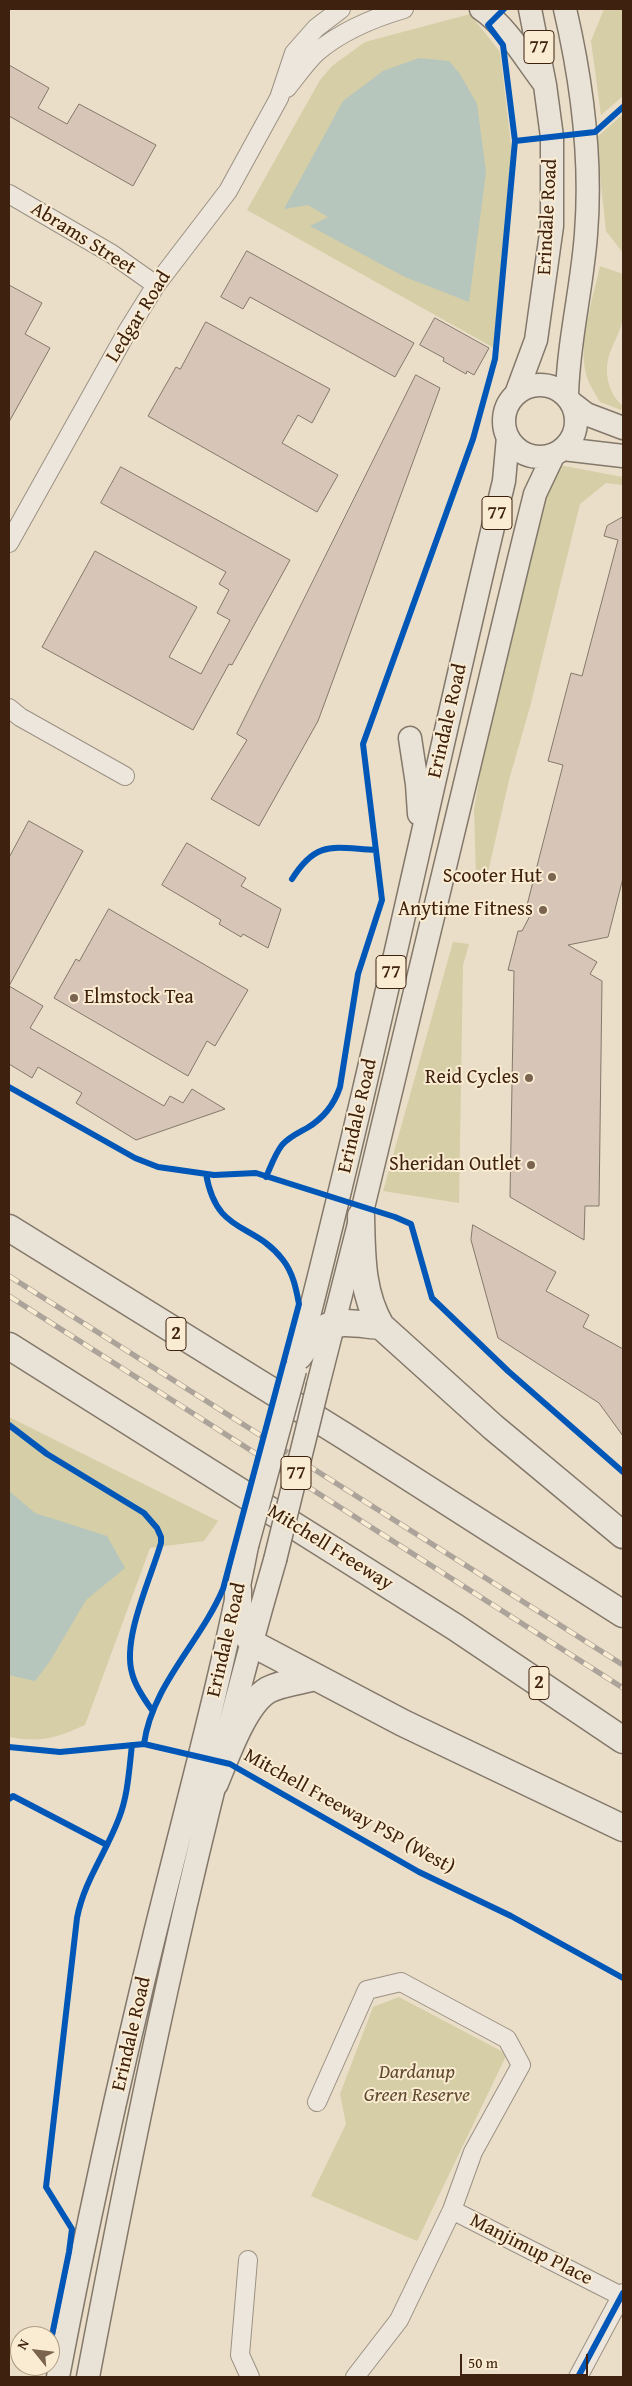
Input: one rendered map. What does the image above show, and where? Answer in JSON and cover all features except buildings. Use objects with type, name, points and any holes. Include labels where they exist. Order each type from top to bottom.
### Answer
[{"type":"highway","points":[[361,1216],[365,1283],[370,1305],[380,1326],[493,1427],[623,1535]]},
{"type":"highway","name":"2","points":[[9,1228],[346,1436],[623,1614]]},
{"type":"highway","points":[[297,1363],[321,1329],[335,1323],[380,1326]]},
{"type":"highway","name":"Mitchell Freeway","points":[[9,1346],[455,1627],[623,1740]]},
{"type":"highway","points":[[238,1590],[239,1621],[250,1640],[403,1722],[623,1828]]},
{"type":"highway","points":[[215,1783],[248,1709],[257,1698],[269,1690],[316,1677]]},
{"type":"main road","points":[[481,9],[504,30],[546,85]]},
{"type":"main road","name":"Erindale Road","points":[[58,2377],[74,2292],[155,1936],[224,1656],[247,1546],[297,1363],[336,1209],[504,480],[508,436],[504,418],[510,401],[516,394],[536,340],[552,226],[552,137],[546,85],[530,9]]},
{"type":"main road","name":"Erindale Road","points":[[88,2377],[120,2211],[176,1948],[215,1783],[250,1640],[275,1560],[335,1323],[519,559],[536,494],[559,452],[570,442],[576,423],[570,400],[568,362],[584,263],[588,198],[586,134],[576,58],[565,9]]},
{"type":"main road","points":[[570,32],[576,9]]},
{"type":"main road","points":[[516,394],[524,389],[542,384],[551,386],[599,420],[623,428]]},
{"type":"main road","points":[[508,436],[520,450],[536,457],[559,452],[623,456]]},
{"type":"main road","points":[[410,738],[417,784],[420,845]]},
{"type":"street","name":"Ledgar Road","points":[[279,98],[294,53],[316,28],[341,9]]},
{"type":"street","name":"Ledgar Road","points":[[9,543],[128,330],[156,285],[228,190],[279,98],[316,53],[333,40],[377,17],[404,9]]},
{"type":"street","name":"Abrams Street","points":[[9,194],[112,254],[156,285]]},
{"type":"street","points":[[9,708],[20,717],[125,776]]},
{"type":"street","points":[[317,2102],[367,1990],[401,1982],[507,2039],[521,2065],[473,2152],[452,2210]]},
{"type":"street","name":"Manjimup Place","points":[[356,2377],[399,2320],[452,2210],[622,2295]]},
{"type":"street","points":[[248,2260],[240,2355],[250,2377]]},
{"type":"street","points":[[578,2377],[622,2295]]},
{"type":"green space","points":[[604,9],[623,9],[623,96],[601,115],[591,41]]},
{"type":"green space","points":[[470,14],[500,52],[512,153],[496,349],[247,210],[320,80],[332,66],[365,42]]},
{"type":"green space","points":[[623,114],[623,253],[606,231],[596,138]]},
{"type":"green space","points":[[600,266],[623,274],[623,317],[609,355],[607,366],[610,386],[615,397],[623,406],[621,410],[600,402],[587,378],[584,361],[587,320]]},
{"type":"green space","points":[[559,465],[623,477],[623,485],[606,483],[580,504],[530,707],[509,780],[486,881],[476,876],[474,809],[485,746],[548,486]]},
{"type":"green space","points":[[453,942],[469,944],[463,965],[459,1203],[383,1191]]},
{"type":"green space","points":[[9,1417],[218,1521],[204,1541],[150,1548],[85,1725],[56,1736],[39,1739],[9,1737]]},
{"type":"green space","name":"Dardanup Green Reserve","points":[[399,1997],[507,2054],[417,2241],[311,2196],[346,2124],[340,2094],[373,2007]]},
{"type":"shaded area","points":[[419,58],[449,61],[460,74],[477,104],[486,172],[469,302],[405,277],[310,226],[328,217],[308,205],[284,209],[343,101],[383,71]]},
{"type":"shaded area","points":[[9,1491],[35,1513],[107,1536],[125,1568],[86,1600],[50,1661],[35,1681],[9,1675]]},
{"type":"railway","points":[[9,1276],[623,1665]]},
{"type":"railway","points":[[9,1296],[623,1688]]},
{"type":"cycle path","points":[[504,9],[488,25],[503,45],[515,141],[595,132],[623,107]]},
{"type":"cycle path","points":[[266,1177],[282,1145],[323,1115],[335,1100],[340,1087],[358,974],[382,900],[363,744],[473,439],[495,359],[515,141]]},
{"type":"cycle path","points":[[292,879],[301,866],[318,852],[338,848],[376,850]]},
{"type":"cycle path","points":[[9,1087],[135,1158],[158,1167],[214,1175],[256,1173],[395,1217],[411,1224],[432,1298],[508,1371],[623,1472]]},
{"type":"cycle path","points":[[144,1744],[156,1702],[166,1683],[202,1628],[223,1589],[299,1304],[292,1275],[283,1260],[272,1248],[237,1226],[218,1208],[211,1194],[206,1174]]},
{"type":"cycle path","points":[[9,1425],[47,1454],[144,1513],[157,1528],[161,1537],[161,1543],[134,1626],[130,1659],[135,1683],[152,1710]]},
{"type":"cycle path","name":"Mitchell Freeway PSP (West)","points":[[9,1747],[60,1752],[144,1744],[230,1764],[419,1872],[511,1916],[623,1978]]},
{"type":"cycle path","points":[[54,2326],[72,2229],[46,2187],[77,1918],[90,1879],[114,1831],[122,1809],[128,1782],[132,1745]]},
{"type":"cycle path","points":[[9,1799],[13,1796],[107,1845]]},
{"type":"cycle path","points":[[578,2377],[623,2293]]},
{"type":"place","name":"Scooter Hut","points":[[552,877]]},
{"type":"place","name":"Anytime Fitness","points":[[543,910]]},
{"type":"place","name":"Elmstock Tea","points":[[74,998]]},
{"type":"place","name":"Reid Cycles","points":[[529,1078]]},
{"type":"place","name":"Sheridan Outlet","points":[[531,1165]]}]
